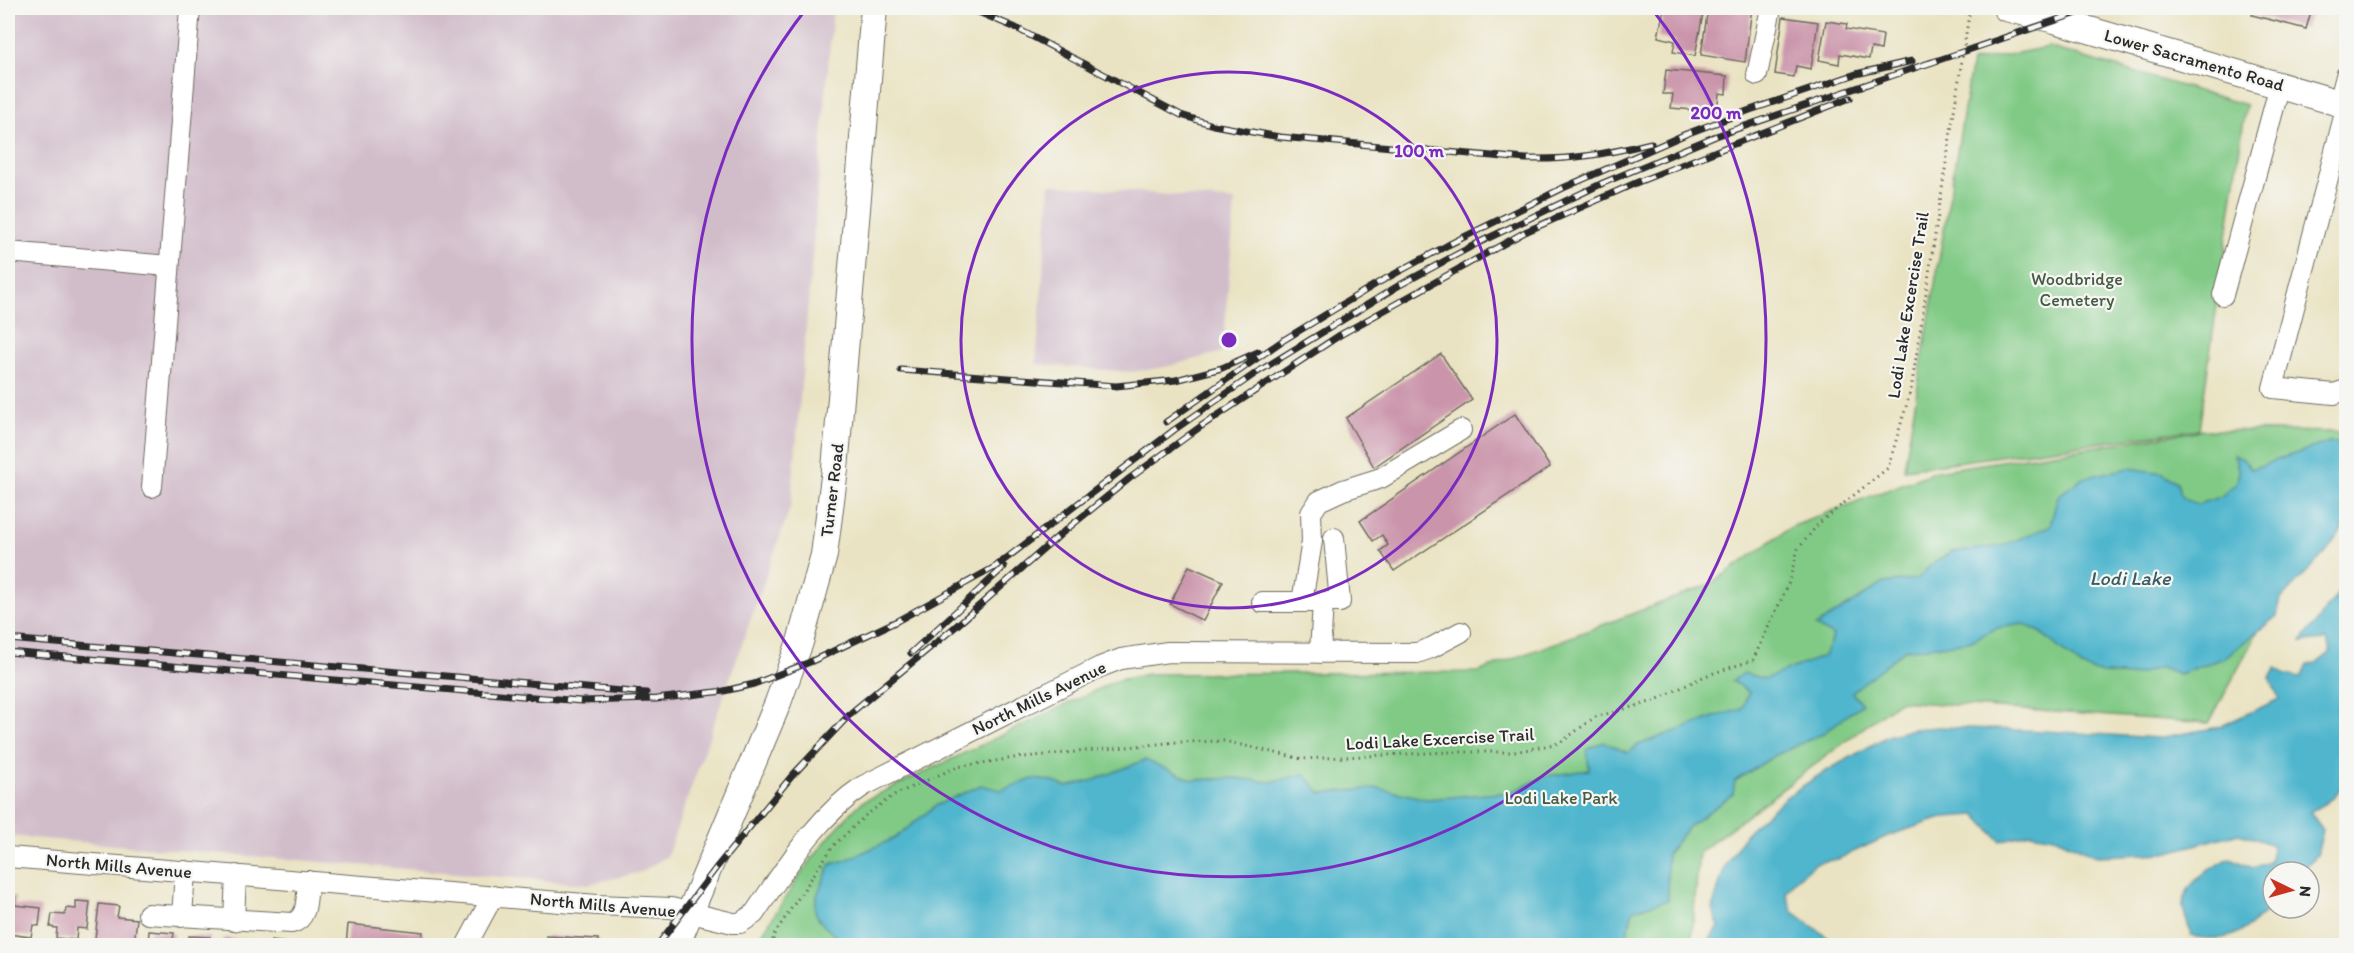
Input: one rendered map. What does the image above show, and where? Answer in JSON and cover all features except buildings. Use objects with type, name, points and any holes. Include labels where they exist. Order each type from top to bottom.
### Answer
[{"type":"main road","name":"Turner Road","points":[[676,945],[786,683],[811,608],[824,555],[835,469],[874,8]]},
{"type":"main road","name":"Lower Sacramento Road","points":[[2006,8],[2055,20],[2344,106]]},
{"type":"street","points":[[152,487],[190,8]]},
{"type":"street","points":[[1757,75],[1771,8]]},
{"type":"street","points":[[2346,76],[2344,106],[2273,388],[2334,394],[2346,390]]},
{"type":"street","points":[[2223,295],[2280,86]]},
{"type":"street","points":[[8,252],[169,266]]},
{"type":"street","points":[[1302,602],[1312,541],[1311,513],[1319,501],[1381,477],[1461,430]]},
{"type":"street","points":[[1262,602],[1340,602],[1334,538]]},
{"type":"street","points":[[1320,653],[1323,602]]},
{"type":"street","name":"North Mills Avenue","points":[[8,857],[597,905],[652,906],[690,912],[732,923],[747,920],[754,914],[825,818],[863,786],[1100,667],[1121,659],[1168,652],[1417,653],[1461,632]]},
{"type":"street","points":[[182,916],[185,871]]},
{"type":"street","points":[[234,921],[236,875]]},
{"type":"street","points":[[148,914],[284,924],[299,921],[304,914],[308,881]]},
{"type":"street","points":[[466,945],[492,896]]},
{"type":"path","name":"Lodi Lake Excercise Trail","points":[[773,945],[773,936],[832,846],[866,815],[894,795],[957,767],[1014,758],[1179,742],[1224,741],[1302,759],[1449,752],[1514,752],[1560,743],[1595,717],[1654,701],[1705,676],[1753,660],[1788,585],[1798,549],[1820,523],[1888,468],[1911,390],[1970,8]]},
{"type":"shaded area","points":[[8,8],[833,8],[791,505],[667,856],[641,872],[589,884],[8,836]]},
{"type":"shaded area","points":[[1050,184],[1235,201],[1223,352],[1165,367],[1130,372],[1036,364]]},
{"type":"green space","name":"Woodbridge Cemetery","points":[[2048,47],[2246,105],[2199,429],[1904,469],[1972,62]]},
{"type":"green space","name":"Lodi Lake Park","points":[[2203,430],[2346,432],[2346,466],[2209,723],[1899,701],[1699,852],[1691,945],[746,946],[758,941],[818,850],[862,802],[1115,681],[1148,674],[1478,672],[1711,584],[1791,527],[1936,471]]},
{"type":"water","name":"Lodi Lake","points":[[2329,442],[2346,442],[2346,524],[2326,552],[2281,599],[2277,616],[2224,658],[2179,674],[2161,667],[2131,676],[2102,674],[2082,667],[2040,632],[2024,624],[1997,628],[1969,642],[1904,650],[1852,692],[1862,704],[1822,734],[1774,756],[1735,781],[1733,794],[1688,827],[1667,854],[1668,900],[1633,910],[1627,935],[1637,945],[849,946],[825,926],[815,911],[818,892],[831,864],[846,860],[895,838],[935,806],[981,785],[1001,790],[1033,779],[1051,781],[1066,787],[1094,780],[1145,760],[1193,780],[1235,778],[1271,782],[1304,774],[1321,793],[1378,788],[1427,799],[1512,792],[1546,776],[1589,770],[1587,749],[1604,742],[1628,753],[1638,745],[1742,709],[1749,692],[1732,681],[1744,673],[1765,679],[1824,656],[1833,636],[1816,626],[1884,583],[1917,579],[1931,565],[1951,552],[2002,546],[2050,526],[2058,496],[2083,478],[2129,468],[2163,473],[2177,482],[2183,499],[2198,504],[2220,497],[2236,484],[2239,473],[2234,454],[2243,458],[2251,469]]},
{"type":"water","points":[[2346,583],[2346,780],[2335,797],[2310,812],[2323,830],[2317,855],[2312,860],[2269,860],[2273,845],[2239,833],[2165,853],[2097,856],[2054,837],[2030,833],[2000,841],[1976,815],[1945,817],[1890,835],[1838,859],[1816,863],[1793,882],[1786,893],[1792,911],[1838,945],[1706,945],[1719,926],[1712,909],[1725,866],[1747,832],[1786,797],[1888,736],[1913,729],[1939,727],[2158,738],[2219,727],[2279,699],[2270,677],[2276,668],[2286,675],[2301,678],[2307,665],[2316,664],[2331,652],[2326,640],[2301,642]]},
{"type":"water","points":[[2230,858],[2253,868],[2261,865],[2261,916],[2244,929],[2228,937],[2191,936],[2183,904],[2194,882]]},
{"type":"railway","points":[[969,8],[1016,28],[1181,115],[1213,125],[1280,137],[1526,159],[1589,156],[1651,143]]},
{"type":"railway","points":[[1924,65],[2092,8]]},
{"type":"railway","points":[[1166,422],[1282,341],[1376,284],[1448,245],[1563,188],[1686,134],[1750,110],[1856,74],[1912,61]]},
{"type":"railway","points":[[8,652],[581,701],[656,699],[724,691],[754,684],[810,662],[897,621],[995,567],[1174,430],[1256,373],[1398,286],[1478,243],[1603,183],[1716,136],[1932,62]]},
{"type":"railway","points":[[657,946],[716,868],[791,777],[852,712],[955,627],[1062,533],[1130,478],[1200,427],[1340,335],[1525,232],[1638,182],[1850,98]]},
{"type":"railway","points":[[901,370],[1116,386],[1176,380],[1222,368],[1258,352]]},
{"type":"railway","points":[[911,653],[1004,567]]},
{"type":"railway","points":[[8,639],[646,693]]}]
